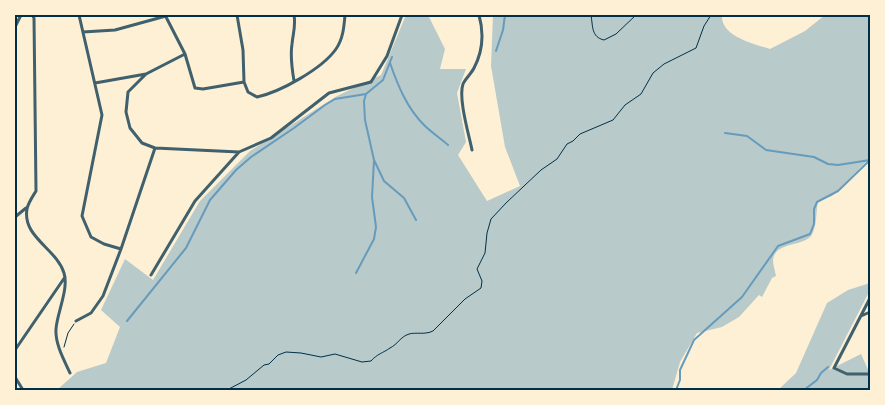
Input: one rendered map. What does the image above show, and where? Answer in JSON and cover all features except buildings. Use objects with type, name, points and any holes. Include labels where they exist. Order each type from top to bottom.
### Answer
[{"type":"street","points":[[15,27],[21,15]]},
{"type":"street","points":[[15,217],[27,208],[36,191],[34,18],[32,15]]},
{"type":"street","points":[[79,15],[102,115],[82,216],[92,237],[104,244],[121,249]]},
{"type":"street","points":[[82,32],[115,30],[165,15],[185,54],[195,88],[203,89],[244,82]]},
{"type":"street","points":[[237,15],[243,50],[244,82],[248,92],[257,97],[294,81],[324,62],[336,48],[344,31],[346,15]]},
{"type":"street","points":[[294,15],[291,62],[294,81]]},
{"type":"street","points":[[151,275],[195,202],[239,152],[271,138],[329,93],[371,82],[388,56],[402,15]]},
{"type":"street","points":[[472,150],[463,105],[463,84],[474,69],[481,52],[482,28],[478,15]]},
{"type":"street","points":[[95,83],[146,74],[185,54]]},
{"type":"street","points":[[146,74],[128,92],[126,112],[130,128],[142,143],[154,148],[239,152]]},
{"type":"street","points":[[76,321],[91,313],[103,296],[121,249],[154,148]]},
{"type":"street","points":[[27,208],[33,234],[61,264],[65,276],[56,330],[61,352],[70,373]]},
{"type":"street","points":[[15,350],[65,276]]},
{"type":"street","points":[[870,298],[834,368],[847,374],[870,374]]},
{"type":"street","points":[[861,316],[870,312]]},
{"type":"street","points":[[15,377],[23,390]]},
{"type":"path","points":[[592,15],[594,33],[597,38],[604,40],[616,34],[636,15]]},
{"type":"path","points":[[227,390],[246,380],[278,355],[286,352],[301,353],[321,358],[335,354],[368,362],[377,354],[393,347],[398,340],[405,336],[431,332],[465,299],[481,288],[482,281],[477,269],[485,253],[488,226],[491,219],[541,170],[557,159],[567,144],[580,134],[610,122],[626,105],[641,94],[658,68],[696,48],[700,42],[704,26],[711,15]]},
{"type":"path","points":[[61,352],[65,346],[68,333],[76,321]]},
{"type":"shaded area","points":[[406,15],[428,15],[445,49],[440,69],[466,69],[457,93],[466,142],[458,155],[487,201],[520,186],[505,147],[491,66],[493,15],[722,15],[726,28],[732,34],[747,42],[770,49],[805,31],[825,15],[870,15],[870,158],[832,196],[818,201],[815,224],[811,236],[801,242],[778,250],[773,260],[776,276],[772,278],[762,297],[759,295],[739,317],[722,327],[697,333],[680,362],[672,390],[57,390],[77,372],[106,363],[120,327],[101,310],[125,259],[153,280],[200,201],[250,151],[337,96],[381,75]]},
{"type":"shaded area","points":[[870,283],[870,290],[829,370],[861,354],[870,374],[870,390],[778,390],[796,373],[827,303],[848,290]]},
{"type":"waterway","points":[[496,51],[503,30],[505,15]]},
{"type":"waterway","points":[[127,321],[186,248],[210,200],[236,170],[251,157],[335,99],[366,94],[383,80],[392,57]]},
{"type":"waterway","points":[[390,63],[408,104],[427,128],[448,145]]},
{"type":"waterway","points":[[356,273],[374,239],[376,227],[372,197],[374,160],[365,120],[364,101],[366,94]]},
{"type":"waterway","points":[[725,133],[747,136],[766,150],[814,157],[828,164],[838,165],[870,160]]},
{"type":"waterway","points":[[374,160],[384,181],[404,198],[416,220]]},
{"type":"waterway","points":[[676,390],[680,380],[680,370],[694,340],[742,297],[778,246],[810,234],[814,224],[814,209],[817,202],[838,191],[870,160]]},
{"type":"waterway","points":[[804,390],[817,380],[828,367]]}]
